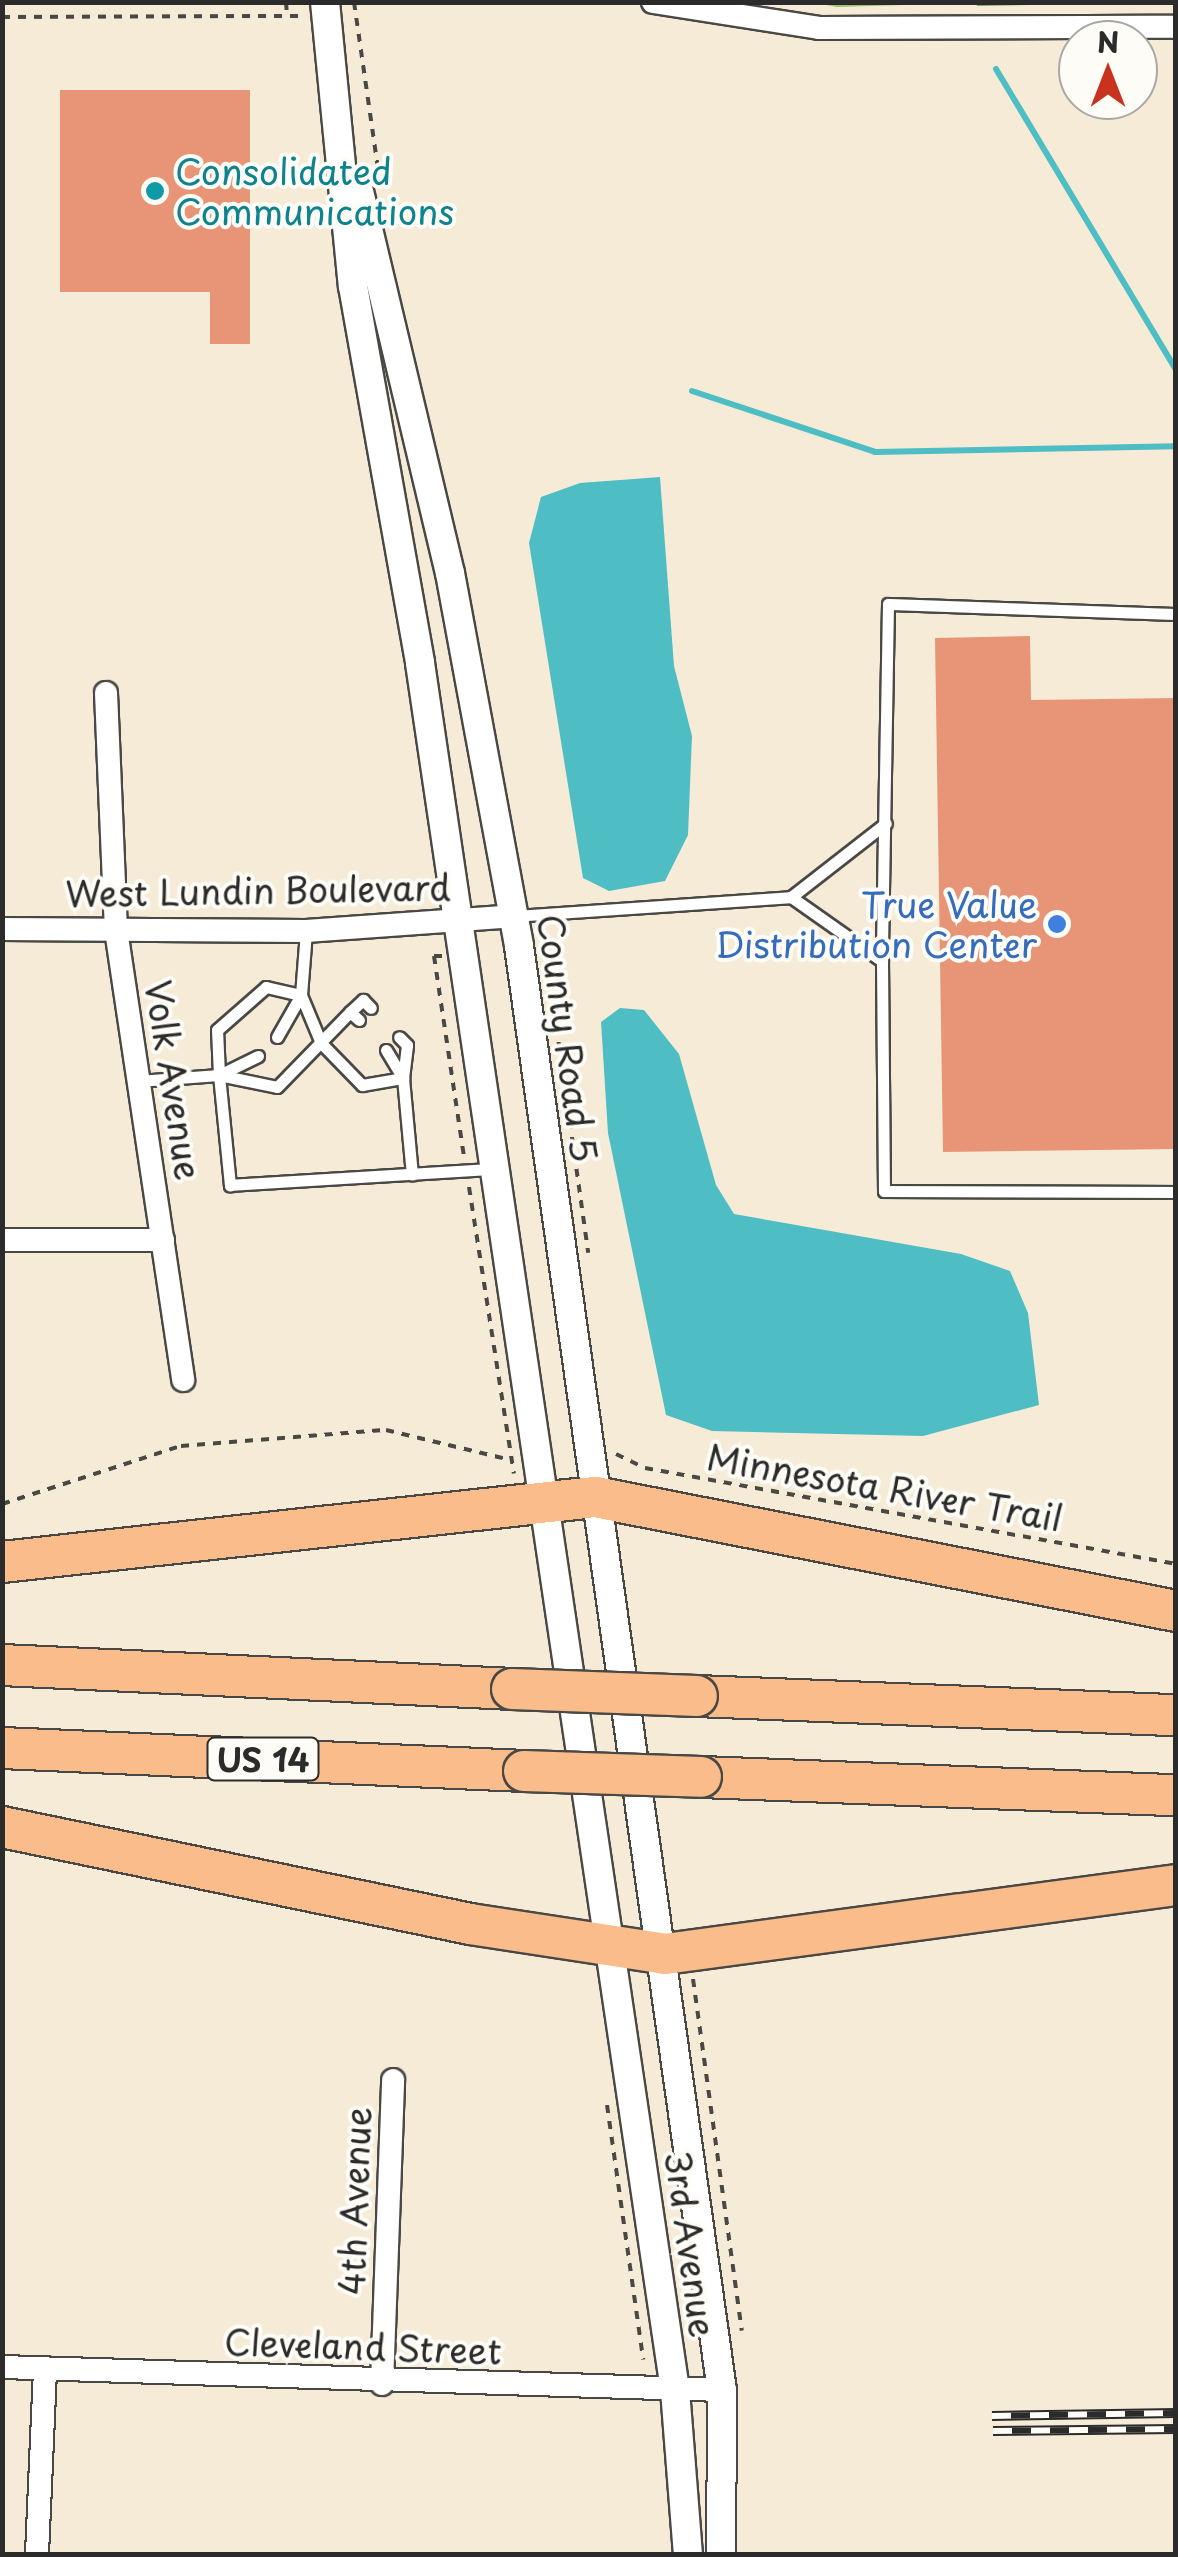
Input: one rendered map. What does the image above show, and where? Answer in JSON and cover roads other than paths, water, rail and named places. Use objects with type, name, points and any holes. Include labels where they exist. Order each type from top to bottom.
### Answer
[{"type":"highway","points":[[2,1562],[596,1496],[1176,1611]]},
{"type":"highway","points":[[2,1664],[1176,1715]]},
{"type":"highway","name":"US 14","points":[[2,1748],[1176,1796]]},
{"type":"highway","points":[[2,1827],[609,1947],[665,1954],[1176,1885]]},
{"type":"street","points":[[653,2],[819,28],[1176,27]]},
{"type":"street","name":"County Road 5","points":[[326,9],[344,142],[353,286],[388,452],[609,1947]]},
{"type":"street","name":"County Road 5","points":[[344,142],[398,331],[514,916],[589,1456],[665,1954]]},
{"type":"street","name":"Volk Avenue","points":[[106,693],[116,930],[183,1380]]},
{"type":"street","name":"West Lundin Boulevard","points":[[2,930],[306,931],[514,916]]},
{"type":"street","points":[[2,1240],[163,1240]]},
{"type":"street","name":"3rd Avenue","points":[[609,1947],[675,2390],[688,2554]]},
{"type":"street","name":"3rd Avenue","points":[[665,1954],[722,2390],[720,2554]]},
{"type":"street","name":"4th Avenue","points":[[382,2384],[393,2080]]},
{"type":"street","name":"Cleveland Street","points":[[2,2367],[382,2384],[722,2390]]},
{"type":"street","points":[[37,2554],[45,2368]]},
{"type":"lane","points":[[1176,614],[888,604],[882,961],[884,1191],[1176,1192]]},
{"type":"lane","points":[[514,916],[791,897],[886,823]]},
{"type":"lane","points":[[791,897],[882,961]]},
{"type":"lane","points":[[277,1037],[300,994],[306,931]]},
{"type":"lane","points":[[300,994],[266,987],[217,1030],[230,1185],[493,1169]]},
{"type":"lane","points":[[300,994],[320,1043],[362,1085],[403,1078]]},
{"type":"lane","points":[[138,1081],[218,1075],[278,1087],[320,1043],[355,1016],[363,1000],[371,1008]]},
{"type":"lane","points":[[399,1037],[408,1045],[403,1078],[412,1175]]},
{"type":"lane","points":[[386,1050],[403,1078]]},
{"type":"lane","points":[[218,1075],[258,1056]]},
{"type":"water","points":[[660,477],[674,666],[692,736],[688,835],[665,881],[609,891],[583,878],[529,543],[541,497],[580,483]]},
{"type":"water","points":[[620,1008],[644,1010],[679,1054],[716,1185],[734,1214],[961,1254],[1010,1271],[1028,1313],[1039,1405],[923,1436],[712,1431],[666,1415],[608,1133],[601,1022]]},
{"type":"waterway","points":[[996,69],[1176,370]]},
{"type":"waterway","points":[[692,391],[875,452],[1176,446]]},
{"type":"railway","points":[[992,2416],[1176,2413]]},
{"type":"railway","points":[[993,2431],[1176,2429]]},
{"type":"place","name":"Consolidated Communications","points":[[155,191]]},
{"type":"place","name":"True Value Distribution Center","points":[[1057,924]]}]
